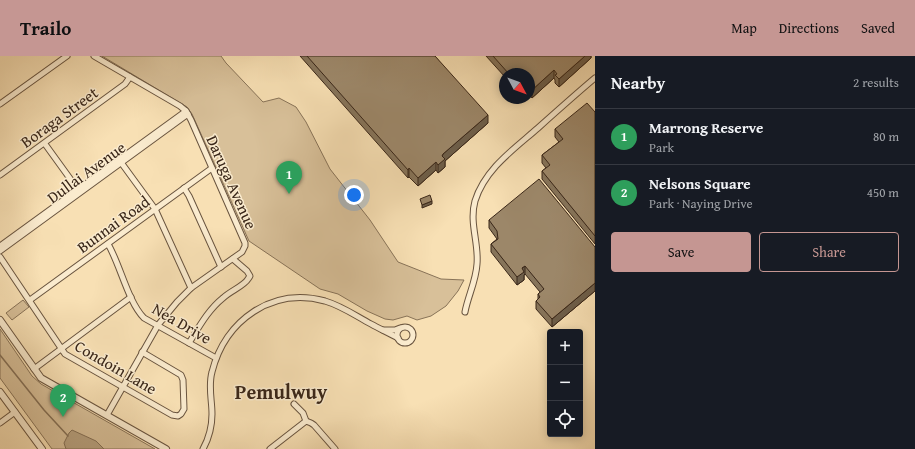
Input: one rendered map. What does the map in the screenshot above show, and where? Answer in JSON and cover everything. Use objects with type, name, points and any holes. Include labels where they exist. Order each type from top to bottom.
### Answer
[{"type":"street","points":[[0,104],[67,56]]},
{"type":"street","points":[[94,56],[180,106],[187,113]]},
{"type":"street","name":"Boraga Street","points":[[0,175],[125,84],[130,77]]},
{"type":"street","points":[[465,312],[467,299],[477,265],[477,253],[472,222],[473,211],[480,188],[487,176],[504,158],[595,78]]},
{"type":"street","name":"Dullai Avenue","points":[[0,246],[187,113]]},
{"type":"street","name":"Daruga Avenue","points":[[107,416],[158,325],[191,288],[242,252],[245,246],[187,113]]},
{"type":"street","points":[[44,144],[79,191]]},
{"type":"street","points":[[120,162],[155,209],[191,288]]},
{"type":"street","name":"Bunnai Road","points":[[30,300],[212,168]]},
{"type":"street","points":[[184,188],[221,268]]},
{"type":"street","name":"Dullai Avenue","points":[[0,251],[79,191]]},
{"type":"street","name":"Nea Drive","points":[[108,244],[131,297],[141,315],[216,358]]},
{"type":"street","name":"Condoin Lane","points":[[0,257],[65,354],[172,415],[178,416],[184,412],[183,380],[181,375],[142,352]]},
{"type":"street","points":[[189,343],[200,324],[215,305],[250,276],[247,271],[233,259]]},
{"type":"street","points":[[34,369],[131,297]]},
{"type":"street","points":[[204,449],[210,435],[212,412],[210,390],[211,374],[216,358],[228,335],[238,324],[260,308],[284,300],[296,298],[314,299],[327,302],[346,310],[387,333],[398,338],[402,342],[407,343],[414,335],[412,330],[408,327],[395,330],[383,330]]},
{"type":"street","points":[[0,320],[41,378],[166,449]]},
{"type":"street","points":[[398,338],[397,333],[400,328]]},
{"type":"street","points":[[0,392],[42,449]]},
{"type":"street","points":[[294,404],[303,413],[306,421],[314,425],[335,449]]},
{"type":"street","points":[[0,423],[15,412]]},
{"type":"street","points":[[270,449],[306,421]]},
{"type":"shaded area","points":[[102,56],[221,56],[263,102],[279,98],[296,107],[306,122],[330,169],[370,220],[398,262],[441,279],[464,280],[458,291],[446,306],[431,316],[417,320],[407,316],[393,320],[385,319],[367,311],[338,294],[320,289],[249,241],[192,114],[187,107]]},
{"type":"shaded area","points":[[23,300],[29,307],[12,320],[6,313]]},
{"type":"shaded area","points":[[0,329],[32,376],[41,384],[155,449],[52,449],[0,378]]},
{"type":"shaded area","points":[[72,430],[96,441],[104,449],[66,449],[64,443]]},
{"type":"building","points":[[307,56],[435,56],[488,115],[443,154],[442,156],[445,159],[438,165],[436,162],[418,178],[409,168],[408,170]]},
{"type":"building","points":[[493,56],[585,56],[559,79],[555,75],[557,74],[554,70],[535,87],[535,68],[504,68]]},
{"type":"building","points":[[587,103],[595,112],[595,236],[542,171],[550,165],[542,155],[563,139],[555,129]]},
{"type":"building","points":[[539,179],[595,247],[595,283],[552,319],[536,301],[540,297],[538,294],[544,289],[525,266],[522,268],[524,272],[517,277],[491,244],[498,239],[497,231],[489,220]]},
{"type":"building","points":[[430,195],[432,201],[422,205],[420,199]]},
{"type":"waterway","points":[[0,355],[44,410],[68,436]]},
{"type":"place","name":"Marrong Reserve","points":[[289,194]]},
{"type":"place","name":"Nelsons Square","points":[[63,417]]},
{"type":"district","name":"Pemulwuy","points":[[281,392]]}]
